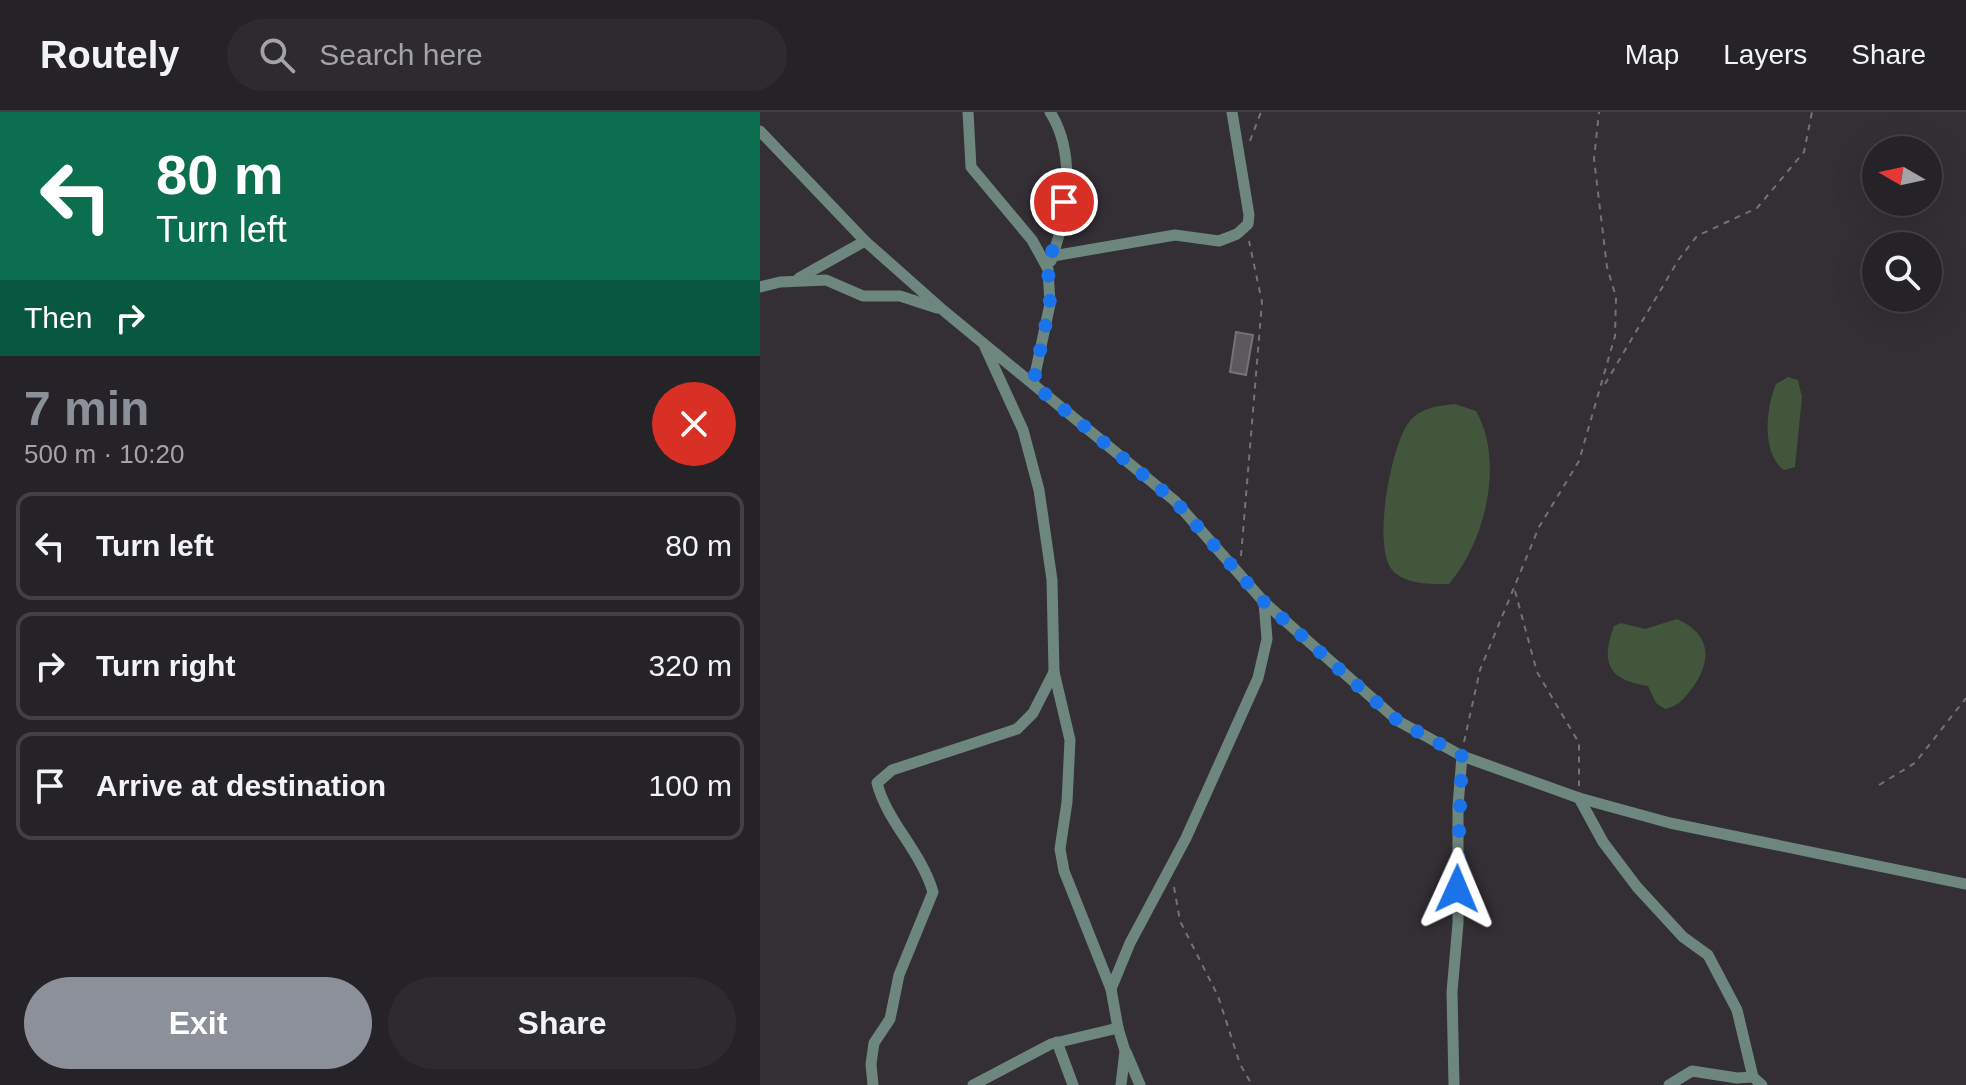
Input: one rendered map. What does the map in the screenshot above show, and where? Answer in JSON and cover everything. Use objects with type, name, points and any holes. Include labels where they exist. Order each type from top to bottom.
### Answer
[{"type":"street","points":[[968,112],[967,151],[971,167],[1032,240],[1048,269]]},
{"type":"street","points":[[1033,384],[1050,304],[1048,269],[1064,202],[1066,163],[1062,136],[1050,112]]},
{"type":"street","points":[[1053,256],[1175,235],[1219,241],[1237,234],[1248,224],[1242,164],[1232,112]]},
{"type":"street","points":[[760,131],[865,241],[944,311],[1175,501],[1264,602],[1398,721],[1462,756],[1579,798],[1670,823],[1966,884]]},
{"type":"street","points":[[792,282],[865,241]]},
{"type":"street","points":[[760,287],[826,280],[863,296],[900,296],[944,311]]},
{"type":"street","points":[[983,343],[1012,401],[1033,461],[1052,580],[1054,672],[1070,740],[1067,802],[1060,849],[1064,871],[1111,989],[1118,1028],[1140,1085]]},
{"type":"street","points":[[1111,989],[1130,943],[1190,829],[1258,678],[1267,639],[1264,602]]},
{"type":"street","points":[[873,1085],[871,1053],[890,1019],[899,975],[933,892],[919,854],[885,802],[877,783],[892,770],[1017,729],[1033,713],[1054,672]]},
{"type":"street","points":[[1454,1085],[1452,992],[1458,923],[1458,806],[1462,756]]},
{"type":"street","points":[[1579,798],[1603,842],[1637,887],[1683,937],[1708,955],[1737,1010],[1757,1081],[1692,1071],[1669,1085]]},
{"type":"street","points":[[973,1085],[1057,1042],[1118,1028]]},
{"type":"street","points":[[1057,1042],[1073,1085]]},
{"type":"street","points":[[1121,1085],[1125,1051]]},
{"type":"path","points":[[1242,164],[1261,112]]},
{"type":"path","points":[[1462,756],[1480,670],[1539,527],[1579,461],[1615,336],[1616,297],[1607,267],[1594,159],[1599,112]]},
{"type":"path","points":[[1602,388],[1679,259],[1697,236],[1757,208],[1804,152],[1812,112]]},
{"type":"path","points":[[1241,577],[1241,530],[1262,302],[1248,224]]},
{"type":"path","points":[[1514,590],[1537,672],[1579,743],[1579,798]]},
{"type":"path","points":[[1879,785],[1915,763],[1966,698]]},
{"type":"path","points":[[1168,867],[1180,921],[1218,996],[1240,1064],[1252,1085]]},
{"type":"green space","points":[[1788,377],[1798,380],[1802,397],[1795,467],[1784,470],[1772,453],[1768,417],[1776,384]]},
{"type":"green space","points":[[1455,404],[1476,411],[1485,431],[1490,477],[1487,501],[1472,546],[1449,584],[1414,582],[1395,573],[1388,562],[1384,545],[1386,500],[1395,455],[1411,419],[1428,409]]},
{"type":"green space","points":[[1677,619],[1689,626],[1703,641],[1705,660],[1697,681],[1687,695],[1677,705],[1665,709],[1656,703],[1648,686],[1616,674],[1608,660],[1608,651],[1614,626],[1621,623],[1645,629]]},
{"type":"building","points":[[1236,332],[1253,335],[1246,375],[1230,372]]},
{"type":"route","points":[[1064,202],[1048,269],[1050,304],[1033,384],[1175,501],[1264,602],[1398,721],[1462,756],[1457,889]]}]
